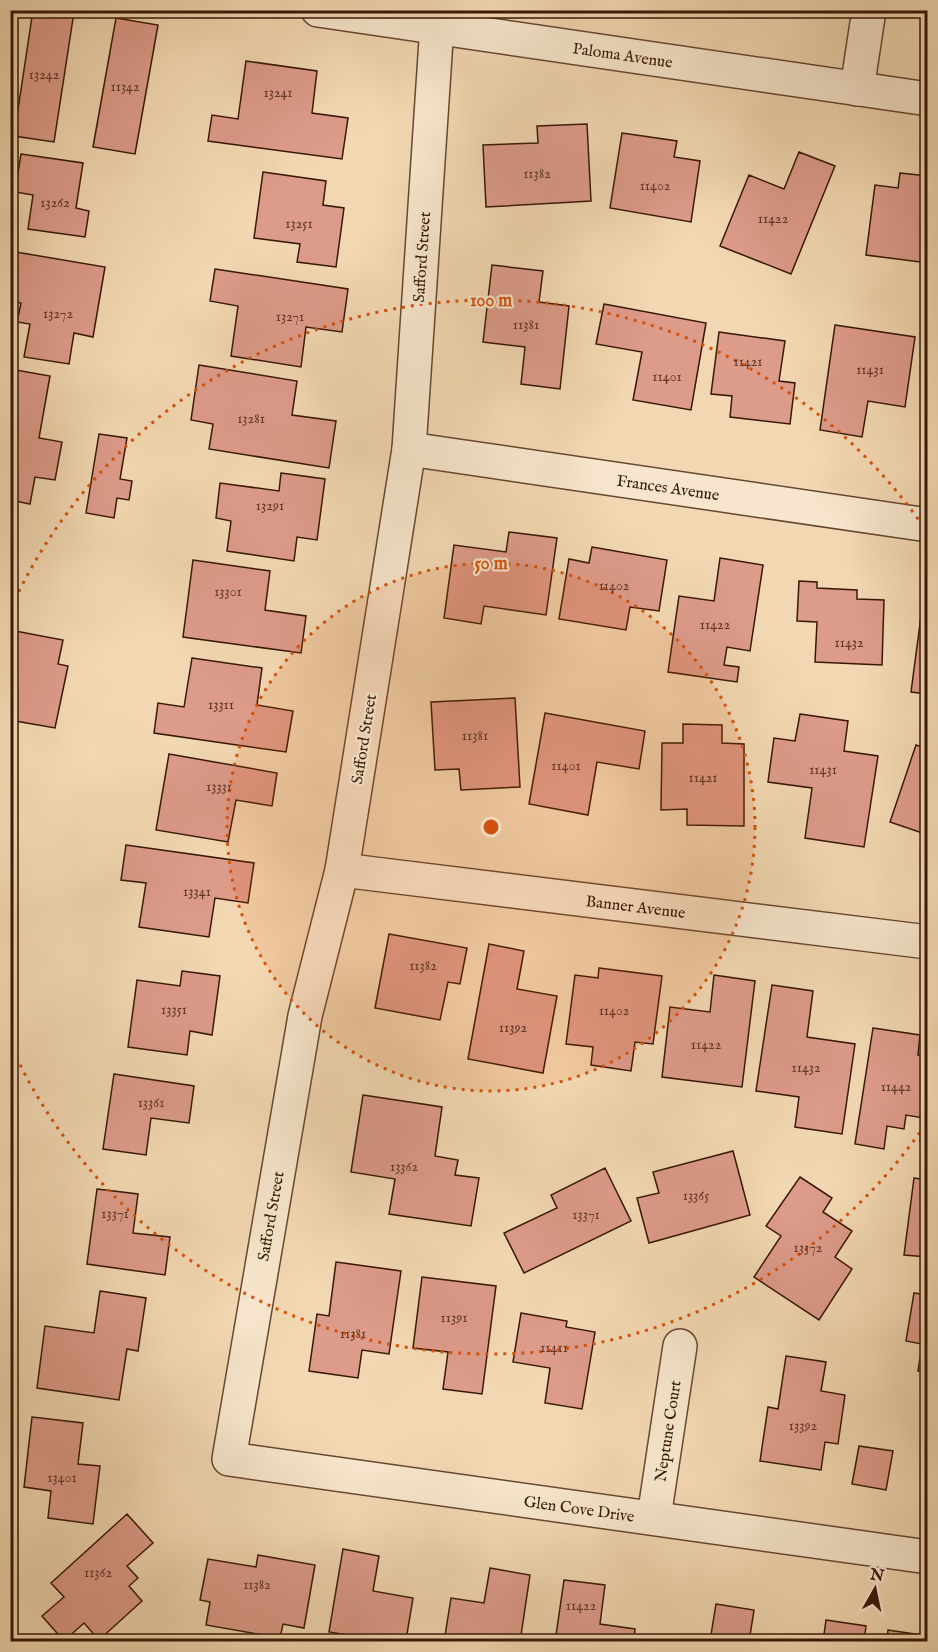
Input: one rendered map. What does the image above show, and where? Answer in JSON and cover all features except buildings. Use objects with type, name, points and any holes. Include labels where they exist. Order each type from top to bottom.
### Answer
[{"type":"street","name":"Paloma Avenue","points":[[318,10],[437,19],[927,99]]},
{"type":"street","points":[[857,89],[869,10]]},
{"type":"street","name":"Safford Street","points":[[229,1459],[304,1016],[342,870],[409,449],[437,19]]},
{"type":"street","name":"Frances Avenue","points":[[409,449],[927,525]]},
{"type":"street","name":"Banner Avenue","points":[[342,870],[927,942]]},
{"type":"street","name":"Neptune Court","points":[[654,1517],[680,1346]]},
{"type":"street","name":"Glen Cove Drive","points":[[229,1459],[927,1557]]}]
